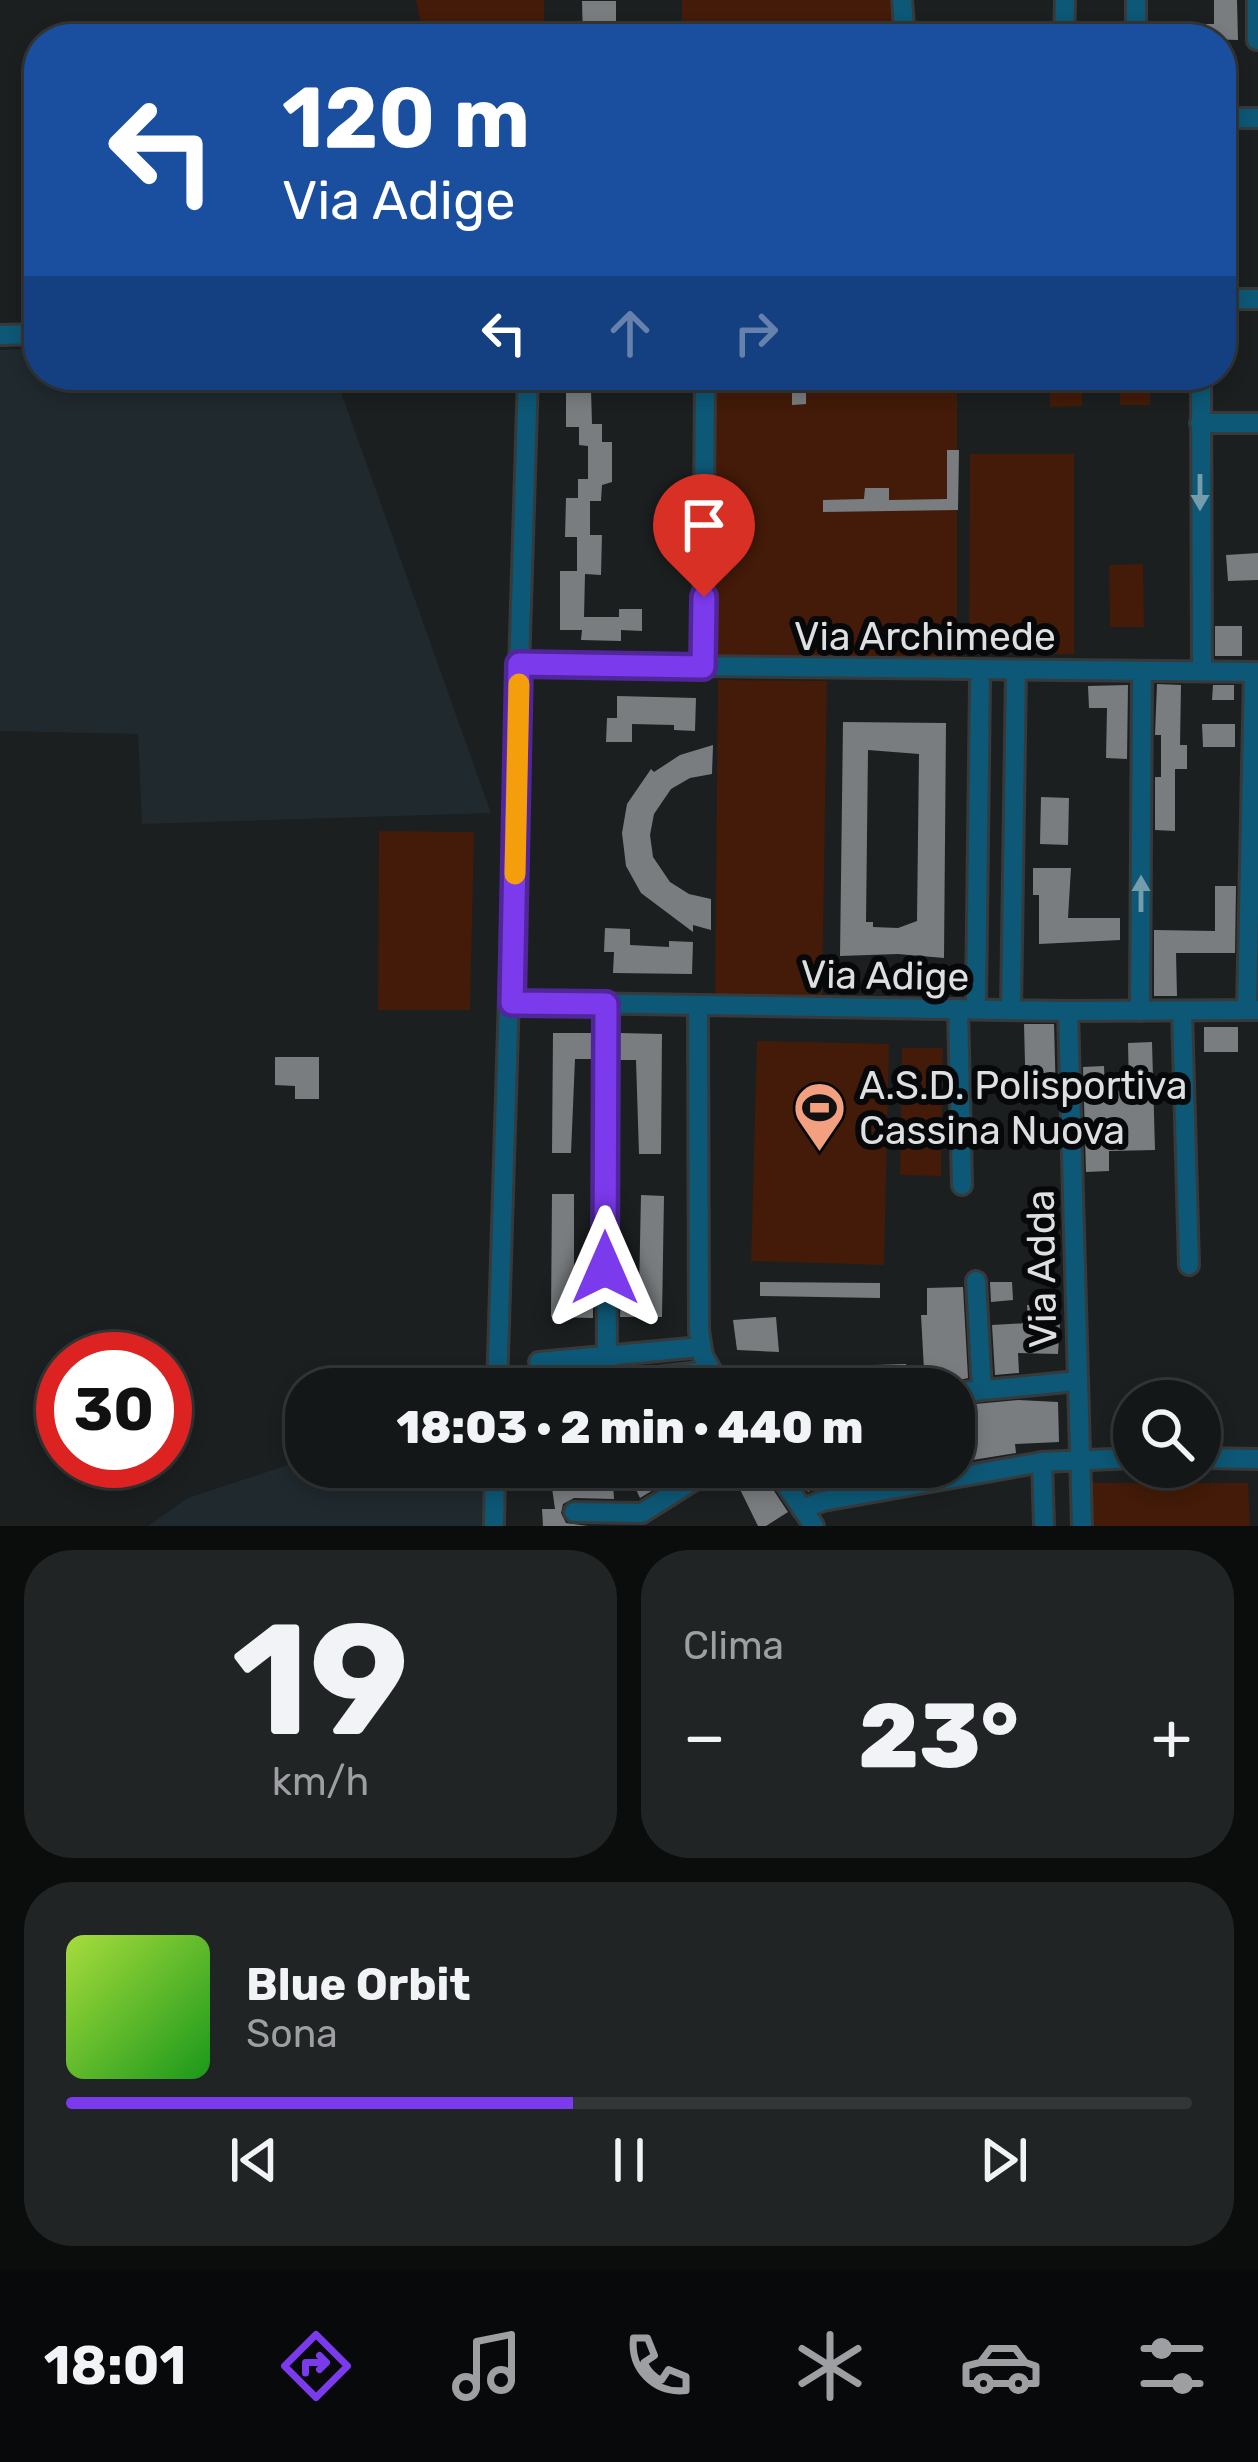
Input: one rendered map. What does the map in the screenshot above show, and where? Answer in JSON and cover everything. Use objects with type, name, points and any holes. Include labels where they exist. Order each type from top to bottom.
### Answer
[{"type":"street","points":[[1257,0],[1257,40]]},
{"type":"street","points":[[498,1368],[528,390]]},
{"type":"street","points":[[703,667],[705,390]]},
{"type":"street","points":[[1201,390],[1202,671]]},
{"type":"street","points":[[1200,423],[1258,423]]},
{"type":"street","name":"Via Archimede","points":[[519,664],[1256,672]]},
{"type":"street","points":[[1011,1010],[1016,670]]},
{"type":"street","points":[[1140,1011],[1142,670]]},
{"type":"street","points":[[1252,1009],[1256,672]]},
{"type":"street","points":[[962,1185],[967,1005],[979,838],[980,682]]},
{"type":"street","points":[[979,838],[1013,840]]},
{"type":"street","name":"Via Adige","points":[[512,1003],[967,1005],[1182,1014],[1252,1009]]},
{"type":"street","points":[[606,1004],[606,1368]]},
{"type":"street","points":[[698,1005],[698,1296],[701,1343],[709,1368]]},
{"type":"street","name":"Via Adda","points":[[1068,1011],[1082,1526]]},
{"type":"street","points":[[1182,1014],[1189,1264]]},
{"type":"street","points":[[976,1281],[982,1390]]},
{"type":"street","points":[[539,1362],[690,1348]]},
{"type":"street","points":[[975,1391],[1077,1381]]},
{"type":"street","points":[[785,1526],[807,1516],[823,1501],[1042,1462],[1113,1458]]},
{"type":"street","points":[[1221,1458],[1258,1459]]},
{"type":"street","points":[[1042,1462],[1045,1526]]},
{"type":"street","points":[[494,1526],[495,1488]]},
{"type":"street","points":[[574,1512],[642,1514],[683,1488]]},
{"type":"street","points":[[788,1488],[807,1516]]},
{"type":"shaded area","points":[[416,0],[544,0],[544,24],[421,24]]},
{"type":"shaded area","points":[[682,0],[891,0],[893,24],[682,24]]},
{"type":"shaded area","points":[[24,349],[24,390],[340,390],[491,813],[142,824],[138,734],[0,731],[0,350]]},
{"type":"shaded area","points":[[716,390],[957,390],[957,659],[716,655]]},
{"type":"shaded area","points":[[1050,390],[1082,390],[1082,406],[1050,407]]},
{"type":"shaded area","points":[[1120,390],[1150,390],[1150,405],[1120,405]]},
{"type":"shaded area","points":[[970,454],[1074,454],[1074,654],[969,654]]},
{"type":"shaded area","points":[[1143,564],[1144,627],[1110,627],[1109,565]]},
{"type":"shaded area","points":[[718,680],[827,681],[822,999],[715,996]]},
{"type":"shaded area","points":[[379,831],[474,832],[470,1010],[378,1010]]},
{"type":"shaded area","name":"A.S.D. Polisportiva Cassina Nuova","points":[[757,1041],[889,1044],[884,1265],[751,1261]]},
{"type":"shaded area","points":[[902,1048],[943,1048],[941,1176],[900,1175]]},
{"type":"shaded area","points":[[285,1466],[285,1488],[495,1488],[494,1526],[148,1526],[188,1498]]},
{"type":"shaded area","points":[[1089,1483],[1113,1483],[1113,1488],[1221,1488],[1221,1483],[1248,1483],[1250,1526],[1090,1526]]},
{"type":"building","points":[[1214,0],[1237,0],[1238,40],[1236,24],[1214,24]]},
{"type":"building","points":[[582,1],[616,1],[616,24],[583,24]]},
{"type":"building","points":[[566,390],[591,390],[592,424],[602,424],[602,442],[612,442],[612,482],[602,485],[601,501],[590,501],[590,535],[602,535],[601,575],[585,574],[584,617],[619,617],[619,609],[642,609],[642,631],[621,630],[621,641],[581,640],[582,630],[560,630],[560,571],[577,571],[577,537],[565,537],[566,498],[578,498],[578,479],[588,479],[588,446],[579,445],[579,427],[566,427]]},
{"type":"building","points":[[792,390],[806,390],[806,404],[792,405]]},
{"type":"building","points":[[947,450],[959,450],[958,510],[823,512],[823,500],[864,499],[865,488],[889,488],[889,500],[947,499]]},
{"type":"building","points":[[1258,553],[1258,580],[1228,581],[1226,555]]},
{"type":"building","points":[[1215,626],[1242,626],[1242,656],[1215,656]]},
{"type":"building","points":[[1157,684],[1181,685],[1180,745],[1187,745],[1187,769],[1175,769],[1175,831],[1155,830],[1155,777],[1161,777],[1161,735],[1155,735]]},
{"type":"building","points":[[1128,685],[1127,759],[1106,758],[1107,708],[1089,708],[1088,686]]},
{"type":"building","points":[[1213,685],[1234,685],[1234,700],[1212,700]]},
{"type":"building","points":[[617,696],[696,698],[695,731],[674,730],[674,725],[632,724],[632,742],[606,742],[607,718],[617,718]]},
{"type":"building","points":[[843,722],[946,723],[944,958],[840,956]],"holes":[[[868,750],[919,754],[917,921],[898,928],[873,927],[873,922],[866,922]]]},
{"type":"building","points":[[1202,724],[1235,724],[1235,747],[1203,747]]},
{"type":"building","points":[[713,745],[712,774],[690,778],[671,789],[654,814],[650,835],[653,857],[670,882],[689,894],[711,899],[711,930],[693,925],[693,932],[641,893],[626,866],[622,833],[627,804],[651,769],[654,772],[680,755]]},
{"type":"building","points":[[1041,797],[1069,798],[1068,845],[1040,844]]},
{"type":"building","points":[[1033,868],[1071,868],[1068,918],[1120,918],[1120,940],[1039,944],[1039,895],[1033,895]]},
{"type":"building","points":[[1215,886],[1236,886],[1235,953],[1176,953],[1177,996],[1154,996],[1154,930],[1215,931]]},
{"type":"building","points":[[605,928],[630,929],[630,945],[669,947],[669,941],[693,942],[692,974],[613,973],[614,952],[604,952]]},
{"type":"building","points":[[1024,1024],[1054,1024],[1056,1100],[1026,1101]]},
{"type":"building","points":[[1204,1027],[1238,1027],[1238,1052],[1204,1052]]},
{"type":"building","points":[[553,1033],[592,1033],[591,1059],[575,1059],[571,1153],[552,1153]]},
{"type":"building","points":[[620,1033],[662,1034],[661,1154],[639,1154],[636,1060],[620,1060]]},
{"type":"building","points":[[1152,1042],[1155,1150],[1109,1151],[1109,1171],[1086,1172],[1083,1067],[1104,1066],[1105,1092],[1129,1090],[1128,1043]]},
{"type":"building","points":[[275,1057],[319,1057],[319,1099],[295,1099],[295,1086],[275,1085]]},
{"type":"building","points":[[552,1194],[574,1194],[574,1291],[593,1292],[593,1318],[551,1317]]},
{"type":"building","points":[[641,1195],[664,1196],[662,1317],[620,1317],[621,1290],[639,1291]]},
{"type":"building","points":[[760,1282],[880,1283],[880,1298],[760,1296]]},
{"type":"building","points":[[990,1282],[1012,1282],[1013,1300],[991,1302]]},
{"type":"building","points":[[963,1287],[967,1368],[924,1368],[921,1315],[927,1315],[927,1288]]},
{"type":"building","points":[[1027,1305],[1047,1305],[1047,1318],[1060,1320],[1058,1354],[1018,1353],[1019,1373],[995,1375],[992,1325],[1028,1323]]},
{"type":"building","points":[[776,1317],[779,1352],[737,1350],[733,1320]]},
{"type":"building","points":[[906,1364],[906,1368],[844,1368]]},
{"type":"building","points":[[1058,1402],[1059,1442],[1015,1444],[1016,1453],[975,1460],[975,1404]]},
{"type":"building","points":[[552,1488],[613,1488],[614,1499],[574,1498],[563,1504],[566,1523],[588,1526],[543,1526],[542,1509],[555,1509]]},
{"type":"building","points":[[635,1488],[656,1488],[640,1498]]},
{"type":"building","points":[[739,1488],[772,1488],[788,1512],[758,1526]]},
{"type":"slow traffic","points":[[515,874],[519,684]]},
{"type":"place","name":"A.S.D. Polisportiva Cassina Nuova","points":[[820,1153]]},
{"type":"route","points":[[605,1268],[606,1004],[512,1003],[519,664],[703,667],[704,597]]}]
